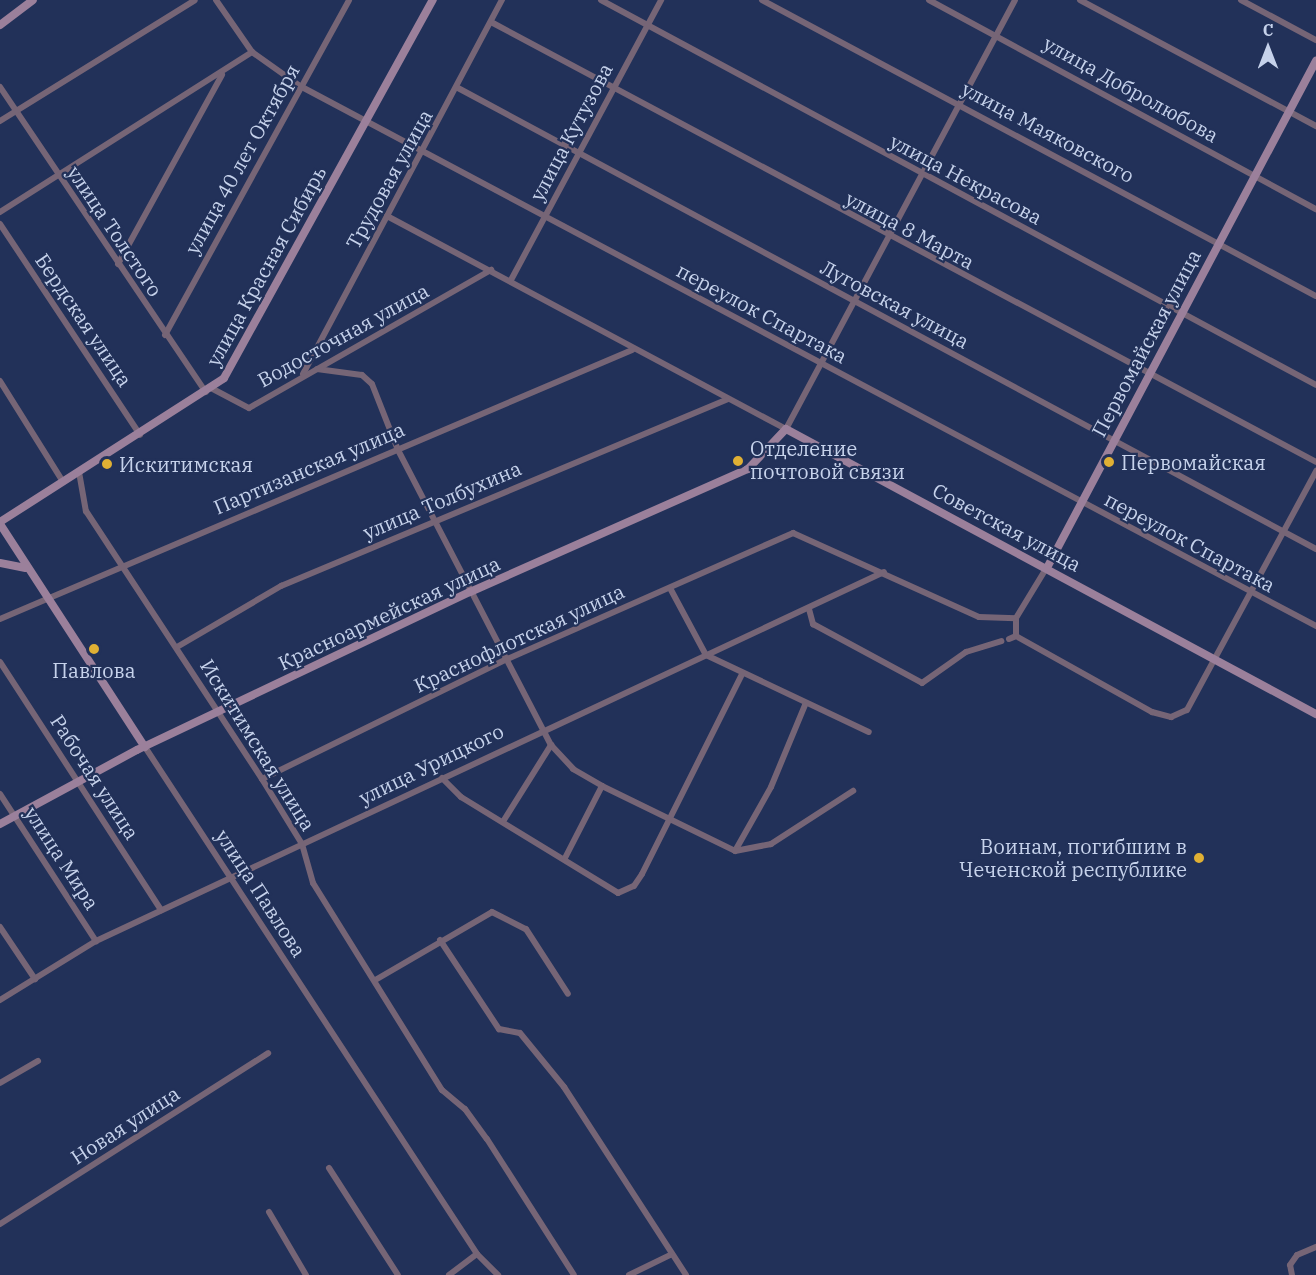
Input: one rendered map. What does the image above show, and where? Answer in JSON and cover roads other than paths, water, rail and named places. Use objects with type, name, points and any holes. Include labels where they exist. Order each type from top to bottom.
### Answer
[{"type":"street","points":[[0,25],[4,17],[33,0]]},
{"type":"street","points":[[0,121],[195,0]]},
{"type":"street","name":"переулок Спартака","points":[[216,0],[252,52],[300,86],[1080,503],[1316,626]]},
{"type":"street","name":"улица 40 лет Октября","points":[[165,335],[349,0]]},
{"type":"street","name":"улица Красная Сибирь","points":[[0,523],[209,390],[240,355],[433,0]]},
{"type":"street","name":"Трудовая улица","points":[[303,374],[458,88],[502,0]]},
{"type":"street","name":"улица Некрасова","points":[[601,0],[921,175],[1316,385]]},
{"type":"street","name":"улица Кутузова","points":[[511,280],[661,0]]},
{"type":"street","name":"улица Маяковского","points":[[762,0],[959,103],[1316,296]]},
{"type":"street","name":"улица Добролюбова","points":[[929,0],[997,34],[1316,209]]},
{"type":"street","points":[[786,429],[1015,0]]},
{"type":"street","points":[[1080,0],[1316,126]]},
{"type":"street","points":[[1241,0],[1316,40]]},
{"type":"street","name":"улица 8 Марта","points":[[490,22],[888,238],[1316,462]]},
{"type":"street","points":[[0,212],[222,74],[252,52]]},
{"type":"street","name":"Первомайская улица","points":[[1016,618],[1048,566],[1316,61]]},
{"type":"street","points":[[118,264],[222,74]]},
{"type":"street","name":"улица Толстого","points":[[0,87],[165,335],[209,390]]},
{"type":"street","name":"Луговская улица","points":[[458,88],[1316,549]]},
{"type":"street","name":"Советская улица","points":[[387,216],[511,280],[632,350],[1048,566],[1316,714]]},
{"type":"street","name":"Бердская улица","points":[[0,224],[140,435]]},
{"type":"street","name":"Водосточная улица","points":[[209,390],[249,408],[303,374],[317,369],[491,270]]},
{"type":"street","name":"Партизанская улица","points":[[0,619],[120,565],[632,350]]},
{"type":"street","points":[[317,369],[362,375],[372,384],[398,450],[505,660],[551,745],[573,769],[602,786],[735,850],[771,844],[853,790]]},
{"type":"street","points":[[0,381],[63,482]]},
{"type":"street","name":"улица Толбухина","points":[[177,647],[281,586],[727,399]]},
{"type":"street","name":"Красноармейская улица","points":[[0,824],[146,747],[470,592],[754,466],[786,429]]},
{"type":"street","points":[[884,572],[979,617],[1016,618],[1013,638],[1152,712],[1171,717],[1187,710],[1253,593],[1316,471]]},
{"type":"street","name":"Искитимская улица","points":[[79,472],[86,511],[262,778],[302,844],[313,883],[377,979],[431,1067],[442,1090],[465,1109],[487,1139],[574,1275]]},
{"type":"street","name":"улица Павлова","points":[[0,523],[26,568],[146,747],[477,1254],[498,1275]]},
{"type":"street","name":"Краснофлотская улица","points":[[262,778],[505,660],[793,533],[884,572]]},
{"type":"street","points":[[0,562],[26,568]]},
{"type":"street","name":"улица Урицкого","points":[[0,1000],[96,941],[542,729],[809,609],[884,572]]},
{"type":"street","points":[[670,588],[706,655],[806,705],[869,732]]},
{"type":"street","points":[[809,609],[813,624],[922,683],[966,652],[1001,641]]},
{"type":"street","name":"Рабочая улица","points":[[0,662],[161,910]]},
{"type":"street","points":[[442,778],[461,797],[504,820],[618,893],[634,886],[742,674]]},
{"type":"street","points":[[735,850],[771,787],[806,705]]},
{"type":"street","points":[[504,820],[551,745]]},
{"type":"street","points":[[565,858],[602,786]]},
{"type":"street","name":"улица Мира","points":[[0,794],[96,941]]},
{"type":"street","points":[[377,979],[440,940],[492,912],[526,929],[568,994]]},
{"type":"street","points":[[0,927],[35,979]]},
{"type":"street","points":[[440,940],[499,1029],[520,1033],[564,1087],[670,1255],[686,1275]]},
{"type":"street","name":"Новая улица","points":[[0,1224],[268,1053]]},
{"type":"street","points":[[0,1083],[38,1060]]},
{"type":"street","points":[[329,1168],[398,1275]]},
{"type":"street","points":[[268,1212],[306,1275]]},
{"type":"street","points":[[1292,1275],[1297,1255],[1316,1247]]},
{"type":"street","points":[[449,1275],[458,1272],[477,1254]]},
{"type":"street","points":[[629,1275],[670,1255]]},
{"type":"place","name":"Отделение почтовой связи","points":[[738,461]]},
{"type":"place","name":"Первомайская","points":[[1109,462]]},
{"type":"place","name":"Искитимская","points":[[107,464]]},
{"type":"place","name":"Павлова","points":[[94,649]]},
{"type":"place","name":"Воинам, погибшим в Чеченской республике","points":[[1199,858]]}]
